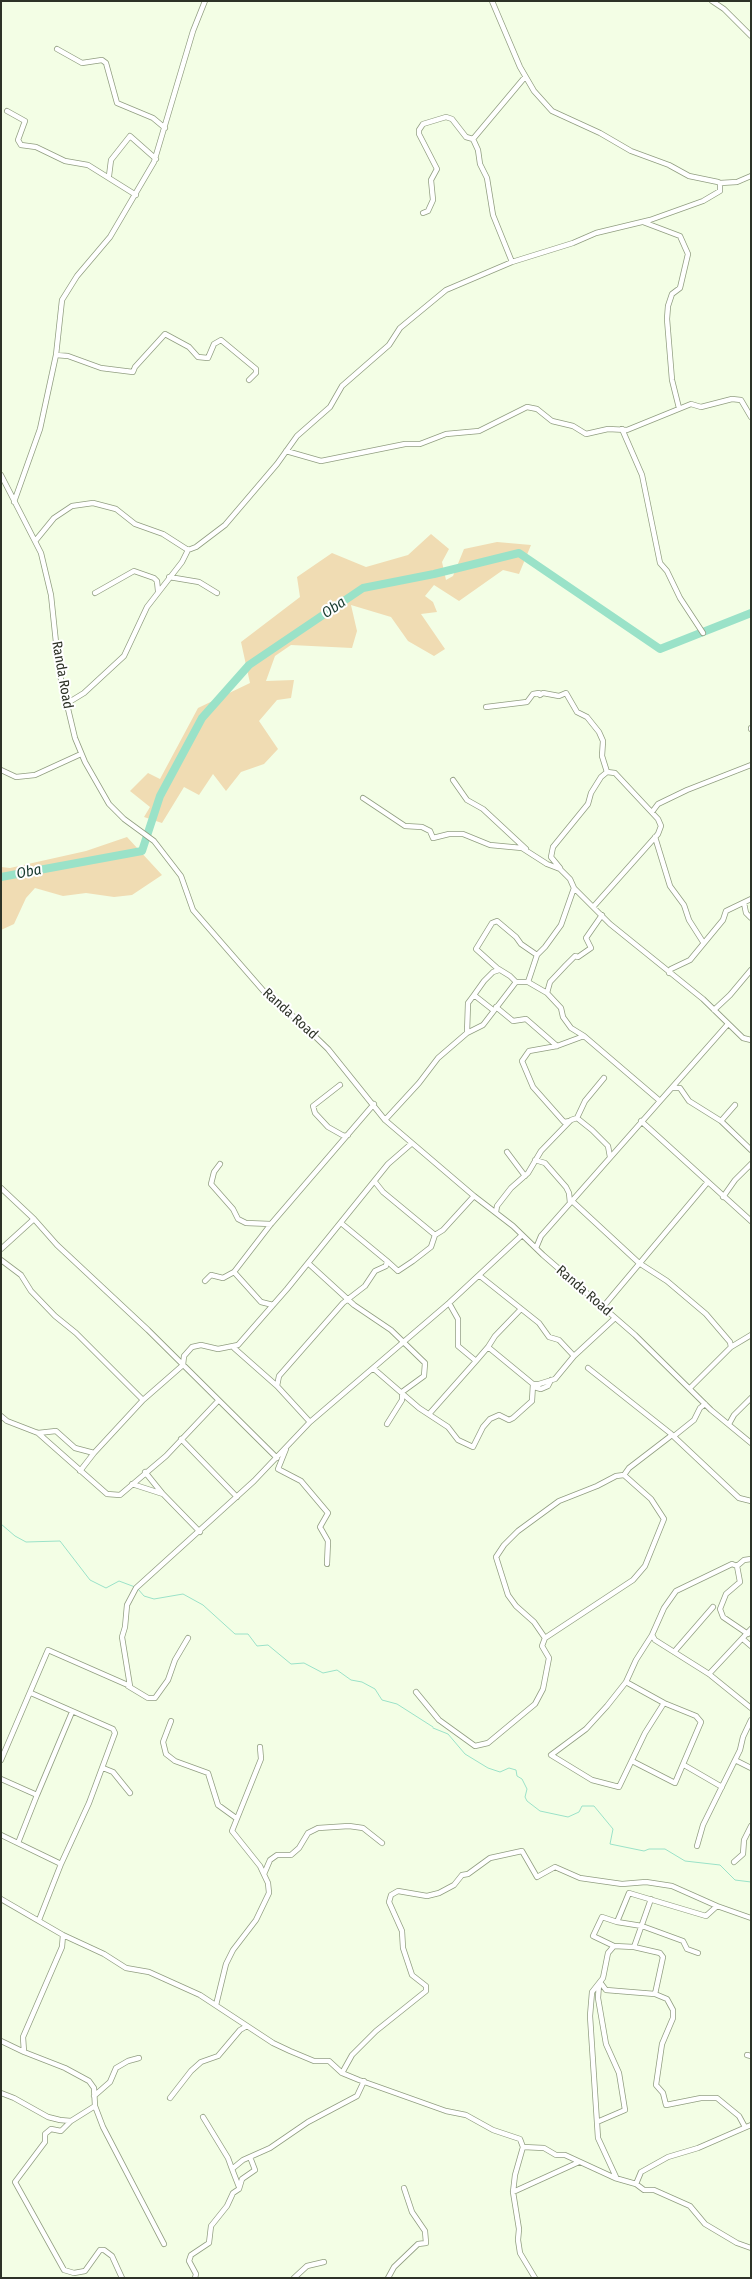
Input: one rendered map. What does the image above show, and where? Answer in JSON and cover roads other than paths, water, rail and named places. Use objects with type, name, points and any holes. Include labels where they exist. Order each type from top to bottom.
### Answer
[{"type":"street","points":[[14,502],[40,429],[56,355],[60,310],[65,294],[110,237],[156,158],[193,31],[204,1]]},
{"type":"street","points":[[492,1],[534,91],[558,114],[600,132],[631,151],[669,164],[688,176],[720,184],[737,182],[751,176]]},
{"type":"street","points":[[712,1],[733,17],[751,36]]},
{"type":"street","points":[[56,49],[82,63],[102,60],[106,63],[117,103],[153,118],[165,128]]},
{"type":"street","points":[[473,138],[526,77]]},
{"type":"street","points":[[7,111],[26,121],[18,140],[21,145],[36,148],[65,161],[85,164],[109,176],[136,195]]},
{"type":"street","points":[[424,213],[428,211],[433,200],[432,180],[436,169],[419,134],[423,124],[446,117],[452,119],[466,137],[473,138]]},
{"type":"street","points":[[109,176],[110,160],[130,136],[156,158]]},
{"type":"street","points":[[473,138],[480,164],[487,178],[493,215],[512,262]]},
{"type":"street","points":[[66,704],[84,693],[124,656],[145,610],[182,562],[188,550],[196,547],[226,525],[297,436],[330,407],[342,386],[389,345],[400,328],[446,290],[512,262],[574,243],[596,233],[641,222],[703,201],[720,190],[720,184]]},
{"type":"street","points":[[641,222],[680,236],[688,254],[680,288],[672,294],[668,306],[667,319],[672,380],[679,408]]},
{"type":"street","points":[[56,355],[68,356],[101,368],[133,372],[135,367],[164,334],[189,347],[198,357],[208,358],[214,344],[221,340],[256,369],[256,373],[249,380]]},
{"type":"street","points":[[286,451],[321,461],[405,444],[420,444],[446,434],[479,430],[527,406],[537,409],[552,421],[573,426],[586,434],[608,429],[627,430],[691,404],[700,407],[732,399],[741,400],[751,416]]},
{"type":"street","points":[[622,429],[642,475],[660,563],[667,571],[680,598],[703,633]]},
{"type":"street","name":"Randa Road","points":[[1,475],[36,540],[44,563],[51,595],[59,671],[66,704],[81,754],[109,804],[124,819],[154,841],[178,872],[193,910],[267,995],[328,1048],[385,1120],[411,1144],[496,1212],[751,1443]]},
{"type":"street","points":[[36,540],[54,518],[72,506],[93,503],[116,509],[136,524],[163,534],[188,550]]},
{"type":"street","points":[[95,593],[134,571],[154,578],[157,581],[158,592]]},
{"type":"street","points":[[169,577],[199,582],[217,593]]},
{"type":"street","points":[[486,707],[527,702],[533,694],[560,696],[566,693],[577,712],[587,716],[603,741],[602,756],[606,772],[591,793],[584,809],[553,847],[551,856],[570,879],[574,888],[602,915],[714,1010],[743,1038],[751,1040]]},
{"type":"street","points":[[1,770],[16,776],[35,776],[81,754]]},
{"type":"street","points":[[652,812],[658,804],[687,790],[751,765]]},
{"type":"street","points":[[594,906],[655,837],[661,826],[652,812],[615,774],[606,772]]},
{"type":"street","points":[[453,780],[466,800],[481,807],[492,816],[527,850],[547,864],[560,869]]},
{"type":"street","points":[[363,798],[405,826],[422,827],[430,831],[434,838],[457,833],[490,845],[527,850]]},
{"type":"street","points":[[655,837],[670,886],[684,905],[689,920],[703,942]]},
{"type":"street","points":[[528,982],[537,954],[545,947],[561,924],[574,888]]},
{"type":"street","points":[[669,973],[671,969],[690,960],[723,920],[724,913],[751,899]]},
{"type":"street","points":[[744,903],[746,913],[751,918]]},
{"type":"street","points":[[547,994],[550,982],[566,965],[575,956],[578,958],[591,948],[586,938],[602,915]]},
{"type":"street","points":[[537,954],[521,944],[516,937],[497,922],[492,923],[476,949],[499,970],[516,982],[528,982],[547,994],[561,1008],[563,1017],[571,1028],[584,1036],[660,1101]]},
{"type":"street","points":[[467,1032],[468,1003],[484,981],[493,972],[499,970]]},
{"type":"street","points":[[714,1010],[730,995],[751,970]]},
{"type":"street","points":[[385,1120],[419,1083],[433,1064],[467,1032],[483,1026],[516,982]]},
{"type":"street","points":[[474,995],[513,1021],[526,1019],[557,1046]]},
{"type":"street","points":[[536,1248],[541,1236],[728,1024]]},
{"type":"street","points":[[584,1036],[557,1046],[529,1051],[522,1061],[534,1087],[564,1122],[577,1118],[585,1101],[604,1078]]},
{"type":"street","points":[[340,1085],[313,1106],[315,1113],[328,1127],[344,1136],[350,1134]]},
{"type":"street","points":[[672,1088],[680,1088],[689,1101],[721,1121],[751,1150]]},
{"type":"street","points":[[205,1281],[211,1275],[223,1278],[234,1272],[271,1224],[374,1104]]},
{"type":"street","points":[[721,1121],[735,1105]]},
{"type":"street","points":[[577,1118],[608,1146],[610,1157]]},
{"type":"street","points":[[496,1212],[497,1206],[511,1188],[525,1176],[535,1160],[571,1120]]},
{"type":"street","points":[[642,1121],[666,1146],[691,1164],[707,1183],[751,1221]]},
{"type":"street","points":[[80,1471],[143,1400],[183,1365],[184,1356],[192,1347],[196,1345],[218,1349],[234,1348],[308,1263],[388,1164],[411,1144]]},
{"type":"street","points":[[507,1152],[525,1176]]},
{"type":"street","points":[[535,1160],[544,1163],[566,1187],[571,1202],[639,1263],[667,1281],[706,1314],[730,1342],[731,1347]]},
{"type":"street","points":[[220,1164],[214,1172],[211,1184],[233,1209],[238,1219],[246,1223],[271,1224]]},
{"type":"street","points":[[723,1198],[735,1180],[751,1164]]},
{"type":"street","points":[[375,1182],[383,1192],[435,1235]]},
{"type":"street","points":[[603,1307],[707,1183]]},
{"type":"street","points":[[1,1188],[276,1458]]},
{"type":"street","points":[[341,1223],[398,1270],[426,1252],[431,1247],[435,1235],[443,1230],[474,1196]]},
{"type":"street","points":[[1,1249],[34,1220]]},
{"type":"street","points":[[188,1638],[175,1660],[168,1680],[155,1698],[148,1698],[128,1686],[130,1686],[122,1637],[129,1598],[152,1572],[200,1532],[237,1497],[310,1422],[480,1276],[522,1235]]},
{"type":"street","points":[[1,1260],[21,1275],[31,1291],[55,1316],[76,1333],[143,1400]]},
{"type":"street","points":[[277,1386],[279,1376],[348,1298],[365,1286],[375,1271],[386,1266],[387,1261]]},
{"type":"street","points":[[308,1263],[404,1343],[425,1363],[424,1376],[402,1392]]},
{"type":"street","points":[[234,1272],[261,1302],[272,1306]]},
{"type":"street","points":[[480,1276],[539,1323],[549,1336],[559,1340],[574,1356]]},
{"type":"street","points":[[449,1303],[458,1319],[458,1346],[476,1361]]},
{"type":"street","points":[[430,1414],[521,1309]]},
{"type":"street","points":[[534,1386],[558,1377],[574,1356],[615,1318]]},
{"type":"street","points":[[690,1388],[731,1347],[751,1335]]},
{"type":"street","points":[[488,1347],[534,1386]]},
{"type":"street","points":[[234,1348],[277,1386],[310,1422]]},
{"type":"street","points":[[588,1368],[673,1436],[739,1498],[751,1501]]},
{"type":"street","points":[[374,1369],[419,1408],[448,1427],[458,1440],[473,1447],[483,1427],[490,1419],[499,1415],[509,1420],[530,1404],[534,1386]]},
{"type":"street","points":[[387,1424],[402,1400],[402,1392]]},
{"type":"street","points":[[729,1424],[737,1410],[751,1398]]},
{"type":"street","points":[[1,1416],[7,1421],[38,1433],[107,1494],[114,1495],[124,1494],[132,1484],[166,1456],[218,1401]]},
{"type":"street","points":[[545,1638],[534,1622],[508,1596],[496,1557],[504,1545],[518,1531],[560,1501],[616,1476],[624,1475],[629,1468],[694,1420],[700,1408],[706,1404]]},
{"type":"street","points":[[38,1433],[56,1431],[75,1448],[94,1454]]},
{"type":"street","points":[[181,1439],[237,1497]]},
{"type":"street","points":[[286,1448],[278,1469],[300,1481],[328,1513],[320,1527],[328,1541],[328,1564]]},
{"type":"street","points":[[146,1472],[163,1494],[200,1532]]},
{"type":"street","points":[[416,1692],[439,1720],[475,1746],[488,1743],[535,1704],[543,1689],[549,1658],[542,1646],[545,1638],[633,1580],[645,1566],[664,1519],[651,1499],[624,1475]]},
{"type":"street","points":[[132,1484],[163,1494]]},
{"type":"street","points":[[737,1566],[744,1560],[751,1559]]},
{"type":"street","points":[[664,1703],[645,1733],[619,1787],[592,1780],[551,1755],[586,1728],[626,1682],[636,1660],[652,1635],[664,1608],[676,1591],[732,1564],[737,1566]]},
{"type":"street","points":[[709,1674],[744,1640],[749,1631],[723,1617],[720,1609],[726,1594],[740,1582],[737,1566]]},
{"type":"street","points":[[674,1652],[713,1607]]},
{"type":"street","points":[[652,1635],[655,1640],[709,1674],[751,1708]]},
{"type":"street","points":[[744,1640],[751,1646]]},
{"type":"street","points":[[1,1760],[48,1650],[130,1686]]},
{"type":"street","points":[[626,1682],[664,1703],[696,1716],[701,1722],[675,1783],[632,1761]]},
{"type":"street","points":[[31,1693],[113,1729],[116,1733],[39,1920]]},
{"type":"street","points":[[18,1843],[72,1712]]},
{"type":"street","points":[[697,1846],[703,1825],[735,1760],[751,1720]]},
{"type":"street","points":[[171,1721],[163,1742],[166,1754],[175,1761],[208,1773],[218,1805],[236,1818]]},
{"type":"street","points":[[216,2005],[226,1964],[232,1950],[256,1920],[269,1893],[264,1874],[248,1848],[232,1831],[261,1760],[260,1746]]},
{"type":"street","points":[[735,1760],[751,1768]]},
{"type":"street","points":[[684,1765],[722,1787]]},
{"type":"street","points":[[103,1768],[113,1772],[130,1793]]},
{"type":"street","points":[[1,1779],[37,1795]]},
{"type":"street","points":[[734,1862],[743,1854],[744,1842],[751,1826]]},
{"type":"street","points":[[264,1874],[270,1860],[277,1855],[291,1855],[299,1848],[308,1833],[318,1828],[363,1828],[382,1844]]},
{"type":"street","points":[[1,1835],[61,1864]]},
{"type":"street","points":[[744,1842],[751,1844]]},
{"type":"street","points":[[342,2073],[352,2054],[376,2031],[426,1991],[426,1986],[412,1975],[403,1948],[402,1931],[389,1902],[392,1895],[398,1891],[427,1896],[439,1893],[454,1885],[462,1875],[468,1874],[490,1858],[522,1851],[537,1877],[555,1867],[580,1878],[622,1884],[646,1882],[672,1886],[717,1906],[751,1918]]},
{"type":"street","points":[[617,1922],[629,1893],[706,1916],[717,1906]]},
{"type":"street","points":[[1,1899],[63,1935],[104,1954],[126,1968],[149,1972],[200,1995],[273,2043],[314,2061],[328,2061],[342,2073],[446,2111],[466,2115],[493,2130],[520,2139],[523,2147],[515,2175],[514,2192],[520,2252],[535,2278]]},
{"type":"street","points":[[634,1947],[651,1899]]},
{"type":"street","points":[[655,1994],[663,1957],[660,1953],[634,1947],[614,1946],[593,1936],[602,1917],[617,1922],[642,1926],[683,1941],[686,1949],[698,1953]]},
{"type":"street","points":[[24,2052],[22,2037],[62,1946],[63,1935]]},
{"type":"street","points":[[614,1946],[608,1953],[607,1966],[600,1982],[592,1992],[590,2003],[600,2146],[616,2177]]},
{"type":"street","points":[[600,1982],[606,1990],[655,1994],[668,1999],[673,2010],[673,2018],[662,2044],[656,2085],[663,2093],[666,2105],[701,2098],[717,2098],[748,2126],[698,2148],[668,2157],[641,2172],[636,2184]]},
{"type":"street","points":[[597,2122],[625,2110],[619,2073],[606,2044],[598,1998],[600,1982]]},
{"type":"street","points":[[170,2098],[191,2071],[201,2062],[218,2056],[240,2030],[247,2026]]},
{"type":"street","points":[[1,2041],[66,2068],[89,2081],[94,2088],[95,2106],[106,2133],[164,2244]]},
{"type":"street","points":[[94,2096],[110,2082],[116,2068],[128,2061],[139,2058]]},
{"type":"street","points":[[232,2170],[250,2157],[270,2148],[308,2122],[357,2096],[364,2081]]},
{"type":"street","points":[[1,2093],[48,2117],[71,2121]]},
{"type":"street","points":[[95,2106],[71,2121],[61,2131],[51,2130],[45,2134],[45,2142],[15,2182],[64,2270],[74,2273],[85,2271],[100,2250],[104,2250],[112,2256],[122,2278]]},
{"type":"street","points":[[204,2117],[228,2158],[239,2188]]},
{"type":"street","points":[[523,2147],[544,2148],[636,2184],[644,2190],[654,2190],[690,2206],[705,2224],[736,2243],[751,2248]]},
{"type":"street","points":[[195,2278],[196,2274],[189,2261],[190,2255],[209,2243],[211,2226],[227,2206],[233,2193],[239,2188],[242,2179],[254,2170],[250,2157]]},
{"type":"street","points":[[514,2192],[579,2162]]},
{"type":"street","points":[[388,2278],[394,2267],[418,2244],[426,2243],[424,2231],[412,2212],[404,2188]]},
{"type":"street","points":[[294,2278],[306,2266],[324,2262]]},
{"type":"waterway","name":"Oba","points":[[1,877],[142,851],[160,796],[202,718],[249,665],[363,588],[434,574],[519,553],[660,649],[751,613]]},
{"type":"waterway","points":[[1,1524],[15,1536],[26,1542],[60,1541],[90,1580],[106,1588],[119,1581],[135,1587]]},
{"type":"waterway","points":[[138,1589],[144,1596],[154,1599],[183,1594],[203,1605],[235,1634],[248,1634],[257,1646],[268,1645],[291,1664],[304,1663],[323,1673],[337,1670],[351,1680],[362,1682],[375,1689],[382,1700],[397,1704],[433,1727]]},
{"type":"waterway","points":[[433,1728],[448,1734],[465,1754],[488,1768],[500,1772],[509,1768],[516,1770],[517,1776],[522,1779],[527,1789],[525,1797],[527,1801],[540,1811],[568,1817],[579,1812],[582,1806],[594,1806],[613,1829],[610,1844],[644,1851],[649,1849],[665,1849],[685,1861],[720,1865],[735,1880],[751,1882]]}]
